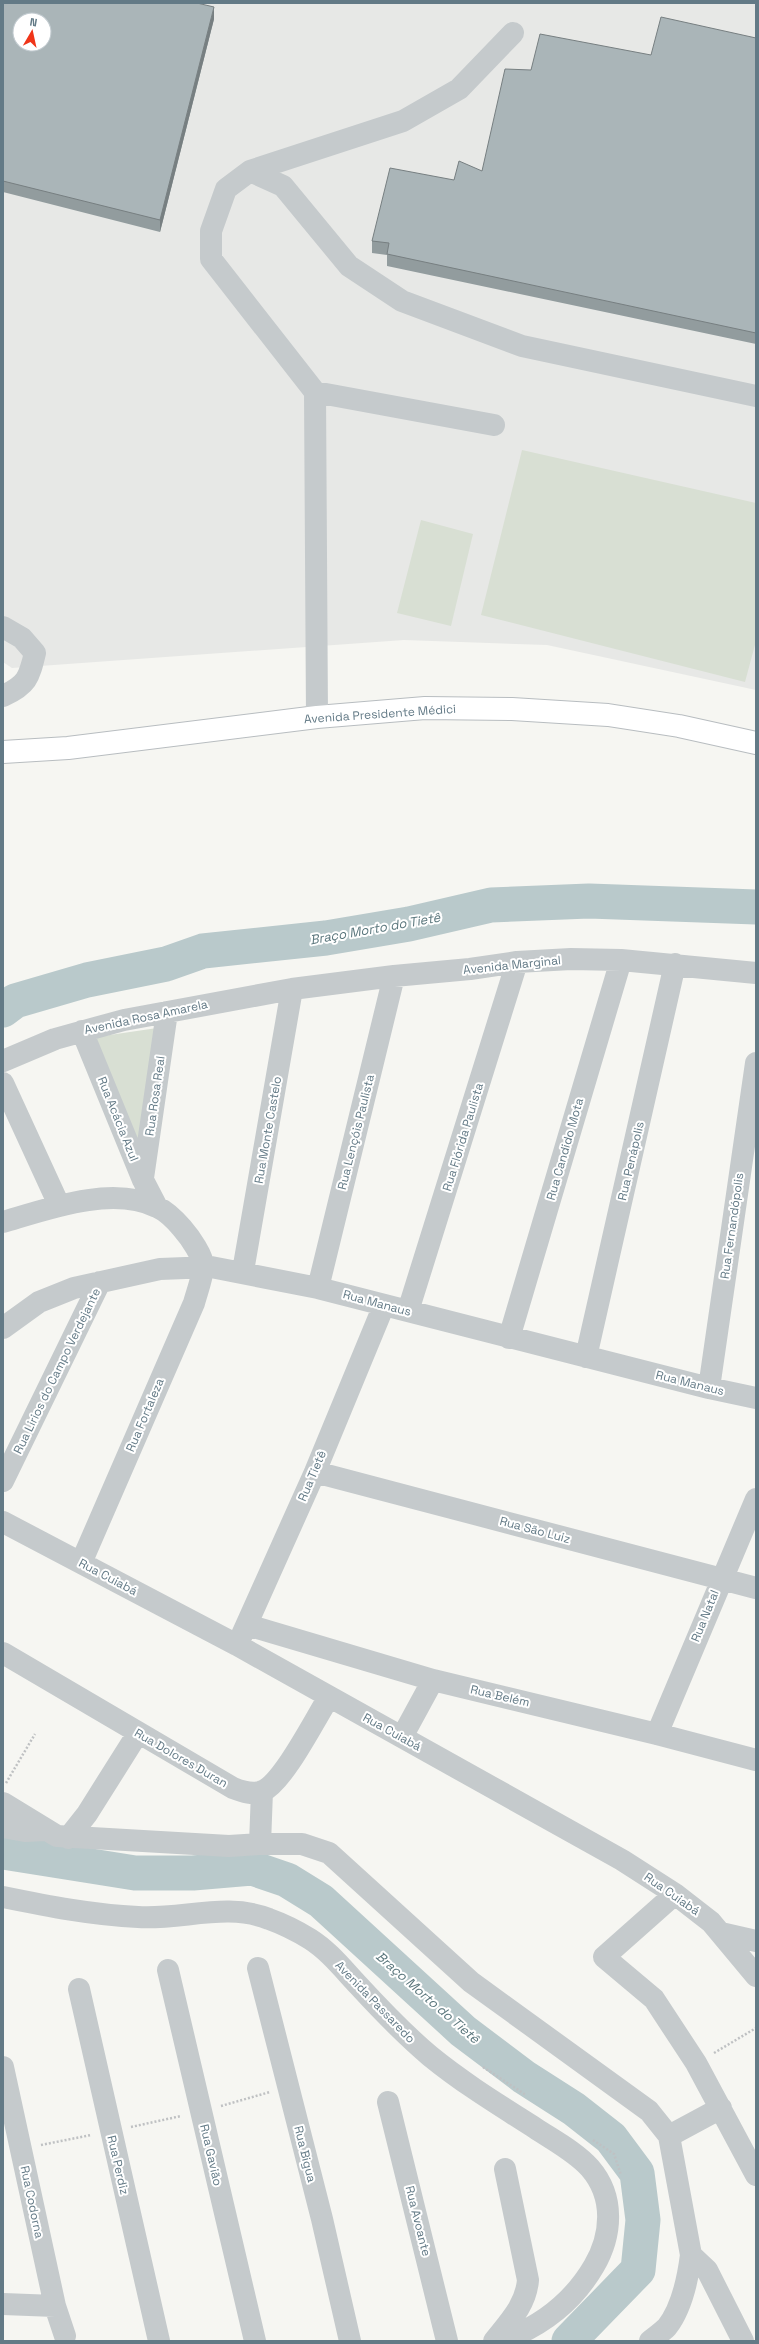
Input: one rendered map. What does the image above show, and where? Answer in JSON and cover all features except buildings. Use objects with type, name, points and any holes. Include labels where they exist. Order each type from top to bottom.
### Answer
[{"type":"main road","name":"Avenida Presidente Médici","points":[[3,752],[68,748],[317,717],[425,708],[512,709],[608,715],[679,726],[756,743]]},
{"type":"street","points":[[317,717],[316,392],[211,259],[211,231],[226,189],[250,171],[403,120],[459,89],[513,33]]},
{"type":"street","points":[[250,171],[283,186],[349,266],[402,302],[522,346],[756,396]]},
{"type":"street","points":[[316,392],[494,425]]},
{"type":"street","points":[[3,627],[22,638],[35,653],[30,676],[19,688],[3,696]]},
{"type":"street","name":"Avenida Marginal","points":[[292,989],[394,976],[470,969],[518,962],[621,960],[756,973]]},
{"type":"street","name":"Rua Candido Mota","points":[[509,1338],[621,960]]},
{"type":"street","name":"Rua Flórida Paulista","points":[[408,1311],[518,962]]},
{"type":"street","name":"Rua Penápolis","points":[[586,1357],[675,964]]},
{"type":"street","name":"Rua Lençóis Paulista","points":[[318,1288],[394,976]]},
{"type":"street","name":"Avenida Rosa Amarela","points":[[3,1061],[37,1045],[124,1020],[292,989]]},
{"type":"street","name":"Rua Monte Castelo","points":[[243,1272],[292,989]]},
{"type":"street","name":"Rua Rosa Real","points":[[143,1180],[167,1012]]},
{"type":"street","name":"Rua Acácia Azul","points":[[82,1031],[143,1180],[157,1207]]},
{"type":"street","name":"Rua Fernandópolis","points":[[709,1388],[756,1063]]},
{"type":"street","points":[[3,1084],[59,1205]]},
{"type":"street","points":[[3,1222],[59,1205],[105,1199],[135,1201],[157,1207],[187,1233],[204,1266]]},
{"type":"street","name":"Rua Manaus","points":[[3,1328],[17,1316],[56,1294],[100,1282],[160,1269],[204,1266],[243,1272],[318,1288],[509,1338],[709,1388],[756,1398]]},
{"type":"street","name":"Rua Fortaleza","points":[[81,1563],[194,1303],[204,1266]]},
{"type":"street","name":"Rua Lirios do Campo Verdejante","points":[[3,1482],[100,1282]]},
{"type":"street","name":"Rua Tietê","points":[[236,1645],[247,1625],[315,1472],[384,1305]]},
{"type":"street","name":"Rua São Luiz","points":[[315,1472],[756,1588]]},
{"type":"street","name":"Rua Natal","points":[[657,1734],[756,1499]]},
{"type":"street","name":"Rua Cuiabá","points":[[3,1522],[236,1645],[622,1860],[675,1894],[721,1933],[756,1976]]},
{"type":"street","name":"Rua Belém","points":[[247,1625],[433,1680],[657,1734],[756,1760]]},
{"type":"street","name":"Rua Dolores Duran","points":[[3,1653],[138,1733],[239,1790],[252,1793],[262,1791]]},
{"type":"street","points":[[402,1737],[433,1680]]},
{"type":"street","points":[[260,1844],[262,1791],[276,1781],[329,1697]]},
{"type":"street","points":[[68,1838],[87,1814],[138,1733]]},
{"type":"street","points":[[3,1803],[45,1830],[57,1836],[68,1838],[229,1846],[302,1844],[329,1853],[471,1982],[649,2111],[669,2136],[690,2263],[677,2308],[666,2334],[650,2341]]},
{"type":"street","points":[[3,1827],[25,1831],[45,1830]]},
{"type":"street","points":[[675,1894],[604,1957],[654,1999],[696,2063],[756,2175]]},
{"type":"street","name":"Avenida Passaredo","points":[[3,1897],[76,1910],[139,1917],[244,1912],[268,1919],[292,1929],[322,1948],[401,2032],[457,2078],[556,2142],[589,2167],[600,2183],[609,2214],[609,2229],[600,2257],[577,2290],[557,2310],[533,2327],[500,2341]]},
{"type":"street","points":[[721,1933],[756,1941]]},
{"type":"street","name":"Rua Bigua","points":[[258,1968],[350,2341]]},
{"type":"street","name":"Rua Gavião","points":[[168,1970],[255,2341]]},
{"type":"street","name":"Rua Perdiz","points":[[79,1989],[110,2132],[159,2341]]},
{"type":"street","name":"Rua Codorna","points":[[3,2067],[55,2306],[65,2336]]},
{"type":"street","name":"Rua Avoante","points":[[388,2102],[447,2341]]},
{"type":"street","points":[[669,2136],[721,2108]]},
{"type":"street","points":[[494,2341],[521,2306],[525,2297],[528,2280],[505,2169]]},
{"type":"street","points":[[690,2263],[707,2270],[743,2341]]},
{"type":"street","points":[[3,2304],[55,2306]]},
{"type":"path","points":[[3,1787],[35,1734]]},
{"type":"path","points":[[696,2063],[756,2028]]},
{"type":"path","points":[[21,2148],[110,2132],[201,2112],[288,2087]]},
{"type":"shaded area","points":[[3,3],[756,3],[756,690],[547,645],[404,640],[12,668],[3,662]]},
{"type":"shaded area","points":[[522,450],[756,503],[756,641],[745,682],[481,615]]},
{"type":"shaded area","points":[[421,520],[473,534],[451,626],[397,613]]},
{"type":"shaded area","points":[[157,1028],[140,1160],[96,1037]]},
{"type":"waterway","name":"Braço Morto do Tietê","points":[[3,1010],[15,1001],[87,980],[166,964],[203,951],[326,938],[409,924],[491,905],[589,901],[756,907]]},
{"type":"waterway","name":"Braço Morto do Tietê","points":[[3,1852],[135,1873],[193,1873],[252,1868],[287,1880],[321,1901],[463,2031],[524,2077],[574,2109],[611,2138],[637,2173],[643,2220],[638,2270],[569,2341]]}]
